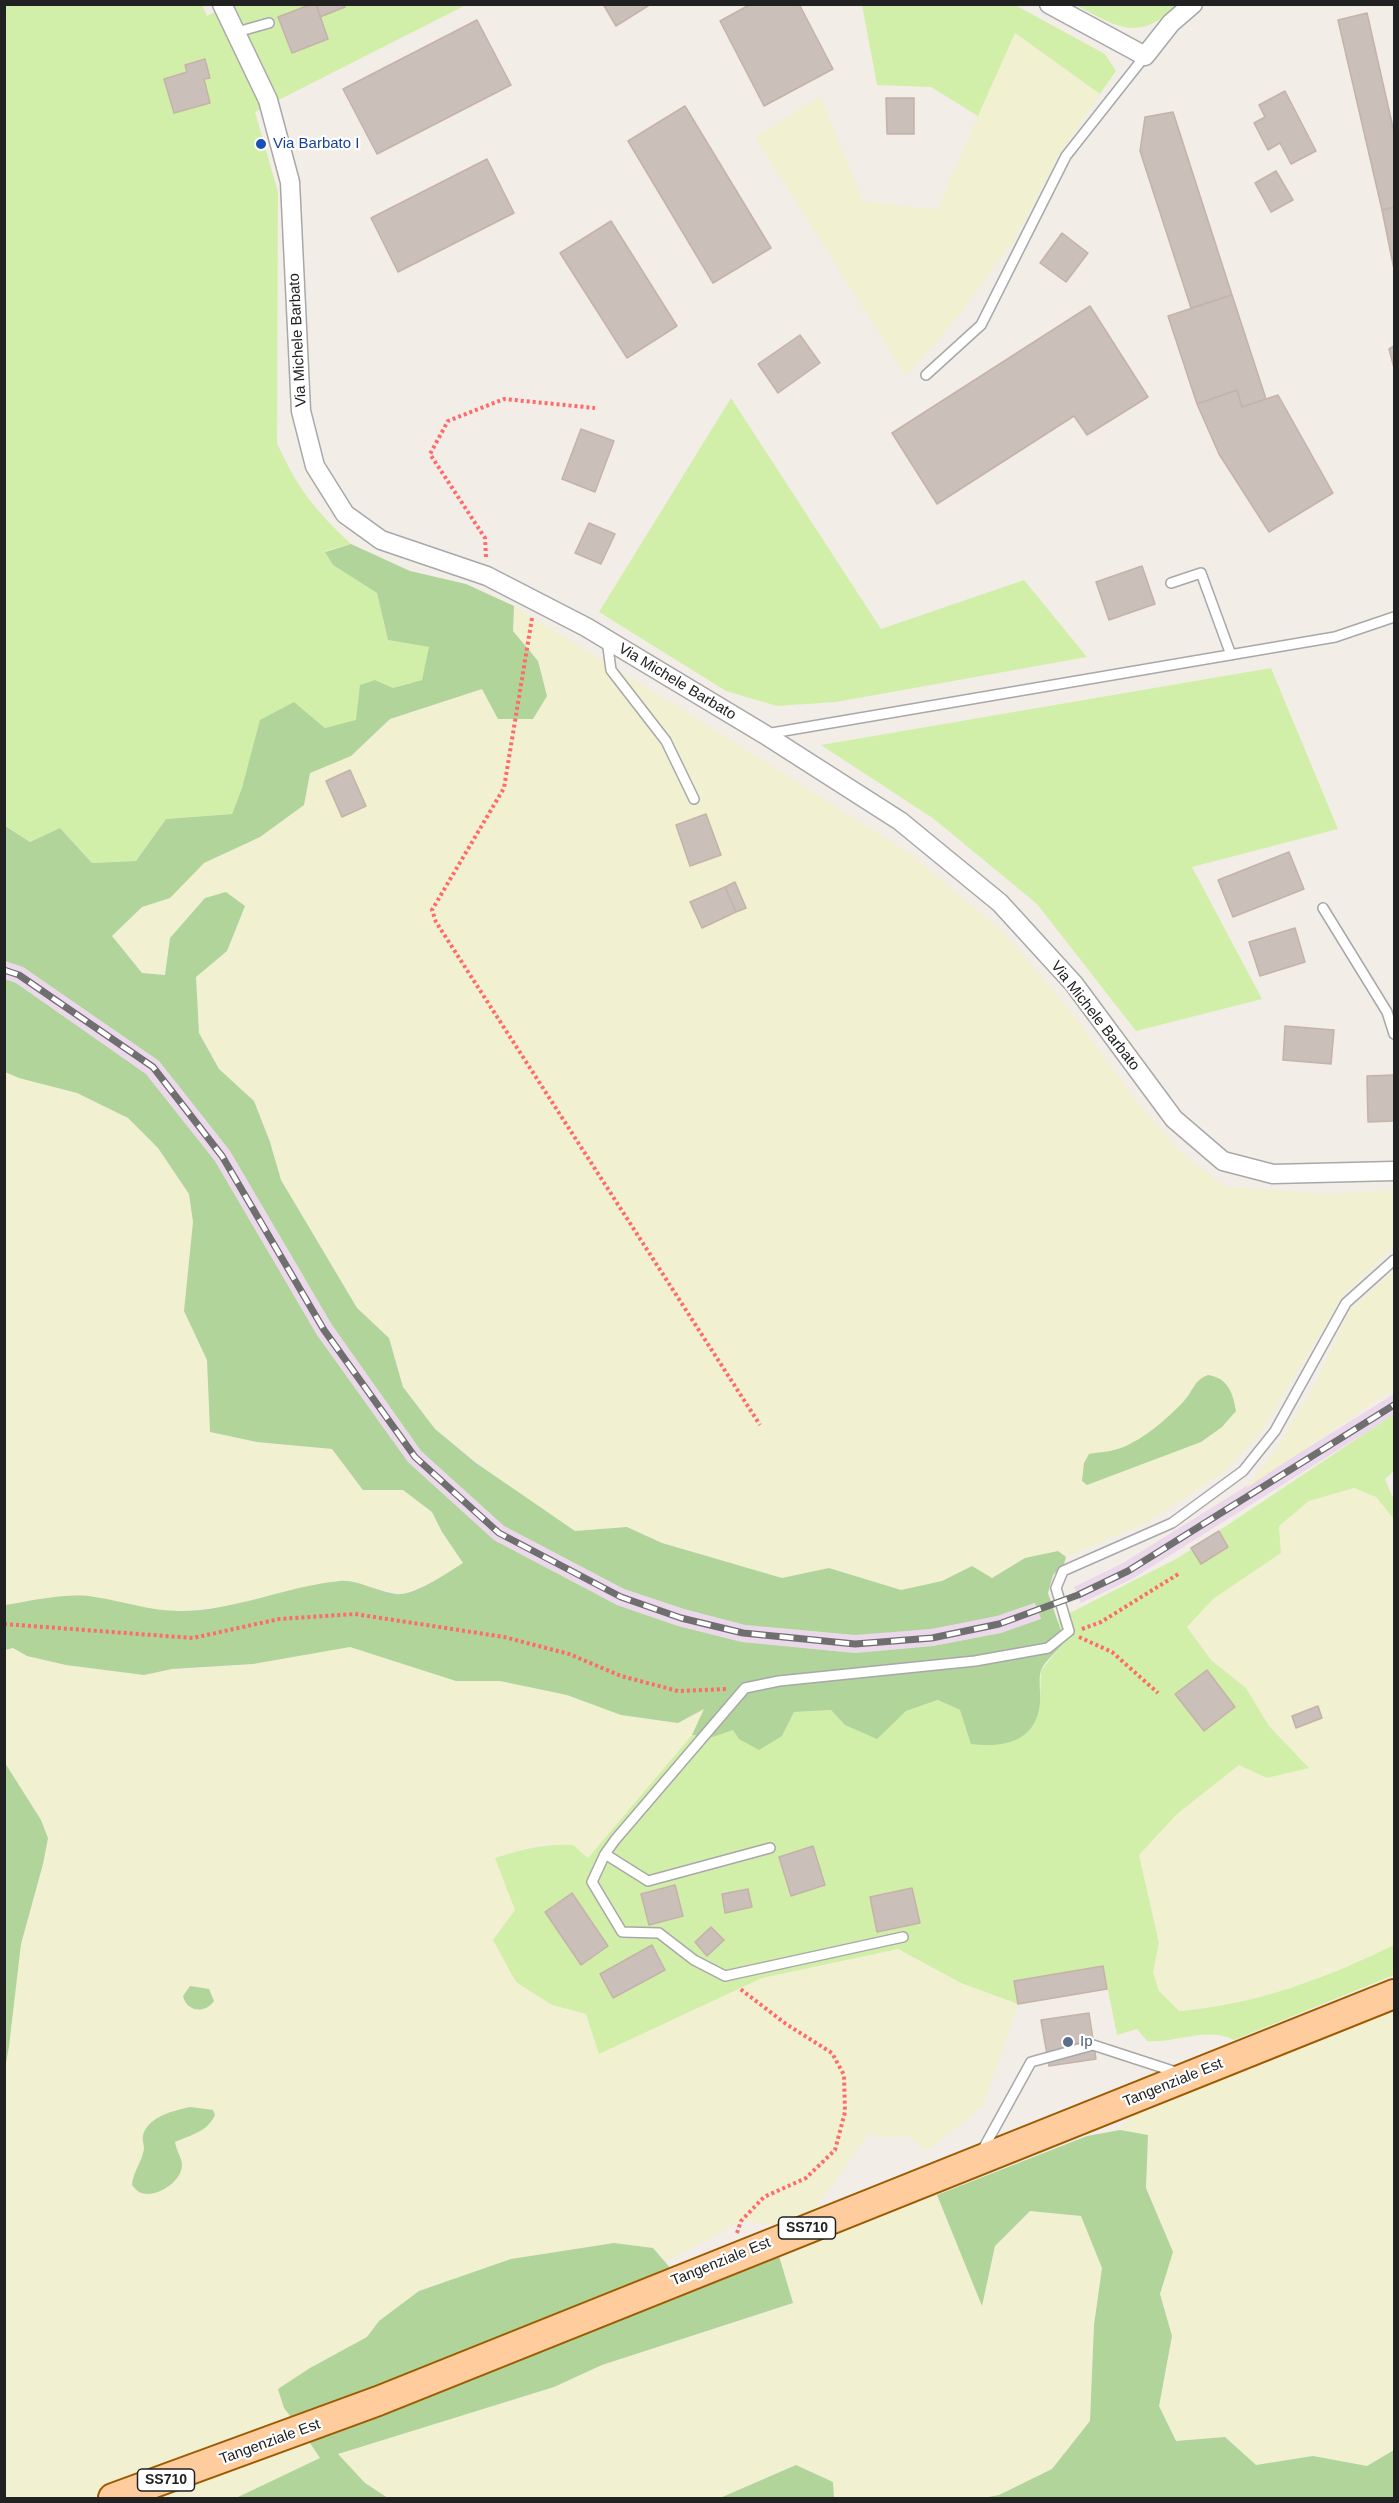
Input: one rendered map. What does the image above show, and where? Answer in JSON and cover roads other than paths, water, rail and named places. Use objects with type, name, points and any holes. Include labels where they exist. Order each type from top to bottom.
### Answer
[{"type":"main road","name":"Tangenziale Est","points":[[113,2499],[378,2401],[1395,1994]]},
{"type":"street","name":"Via Michele Barbato","points":[[222,4],[268,100],[290,182],[301,411],[315,466],[345,514],[381,540],[487,576],[535,600],[607,640],[764,734],[900,821],[1000,903],[1074,984],[1174,1119],[1223,1161],[1273,1174],[1395,1171]]},
{"type":"street","points":[[1049,4],[1145,56],[1171,23],[1192,4]]},
{"type":"lane","points":[[237,32],[269,23]]},
{"type":"lane","points":[[926,375],[981,325],[1066,156],[1145,56]]},
{"type":"lane","points":[[1171,583],[1201,573],[1232,655]]},
{"type":"lane","points":[[764,734],[1335,637],[1395,617]]},
{"type":"lane","points":[[607,640],[611,670],[666,741],[694,799]]},
{"type":"lane","points":[[1323,908],[1386,1012],[1395,1034]]},
{"type":"lane","points":[[903,1937],[725,1976],[694,1960],[658,1933],[622,1932],[592,1882],[605,1854],[745,1688],[779,1681],[985,1659],[1048,1648],[1069,1631],[1056,1588],[1063,1571],[1172,1523],[1243,1471],[1275,1431],[1346,1303],[1395,1260]]},
{"type":"lane","points":[[605,1854],[648,1881],[770,1848]]},
{"type":"lane","points":[[977,2161],[1031,2062],[1093,2045],[1190,2077]]},
{"type":"railway","points":[[4,970],[19,975],[153,1067],[222,1156],[324,1330],[415,1457],[499,1533],[621,1597],[681,1618],[743,1633],[855,1644],[932,1638],[999,1624],[1078,1595],[1128,1571],[1394,1405]]},
{"type":"place","name":"Via Barbato I","points":[[261,144]]},
{"type":"place","name":"Ip","points":[[1068,2042]]}]
